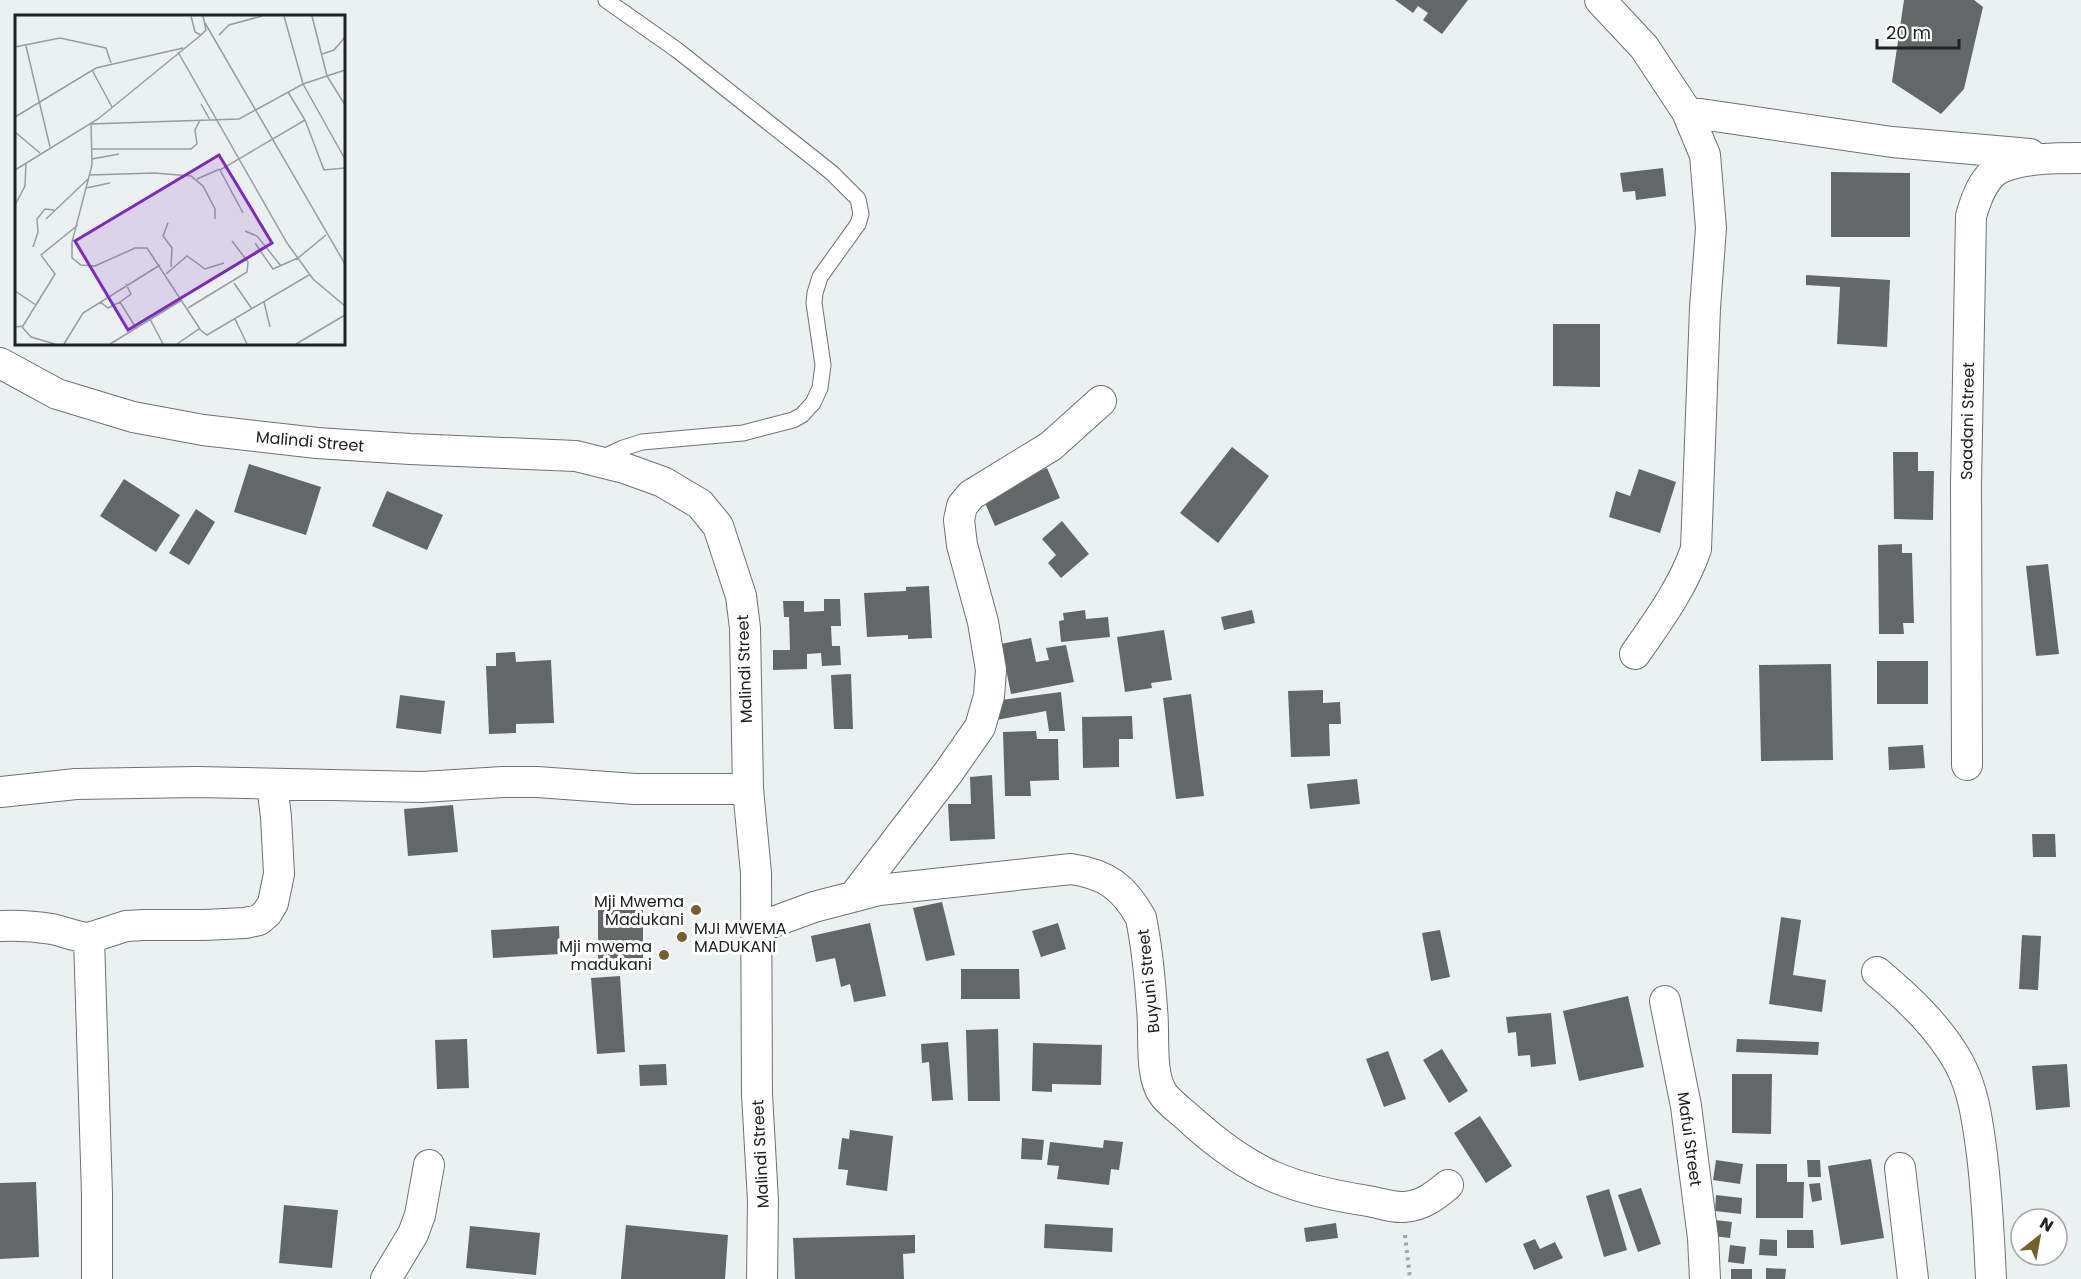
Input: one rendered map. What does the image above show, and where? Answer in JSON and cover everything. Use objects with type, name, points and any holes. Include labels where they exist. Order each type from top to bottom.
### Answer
[{"type":"street","points":[[1600,0],[1644,47],[1688,112],[1705,155],[1711,228],[1705,308],[1696,549],[1689,568],[1658,622],[1635,654]]},
{"type":"street","points":[[1688,112],[1882,141],[2074,158]]},
{"type":"street","name":"Saadani Street","points":[[1967,765],[1966,485],[1971,216],[1975,200],[1982,187],[1990,176],[2002,167],[2030,161],[2074,158]]},
{"type":"street","name":"Malindi Street","points":[[0,363],[57,394],[133,417],[203,430],[328,444],[576,456],[597,460],[663,482],[700,504],[718,526],[741,596],[745,628],[748,789],[756,873],[757,1094],[763,1201],[762,1279]]},
{"type":"street","points":[[854,896],[948,773],[980,727],[989,696],[991,670],[983,622],[962,545],[959,520],[962,506],[971,495],[1051,446],[1101,401]]},
{"type":"street","points":[[0,792],[76,784],[197,782],[422,788],[537,782],[635,789],[748,789]]},
{"type":"street","points":[[0,926],[24,925],[89,938],[126,926],[204,925],[259,920],[273,903],[279,874],[272,784]]},
{"type":"street","name":"Buyuni Street","points":[[757,928],[814,907],[879,890],[1071,869],[1102,876],[1124,893],[1141,918],[1153,1011],[1155,1070],[1163,1094],[1227,1151],[1263,1173],[1302,1188],[1403,1207],[1427,1200],[1448,1185]]},
{"type":"street","points":[[89,938],[97,1194],[97,1279]]},
{"type":"street","points":[[1877,972],[1912,1001],[1937,1031],[1960,1064],[1975,1104],[1986,1188],[1991,1279]]},
{"type":"street","name":"Mafui Street","points":[[1665,1001],[1686,1106],[1703,1238],[1705,1279]]},
{"type":"street","points":[[386,1279],[413,1234],[420,1215],[429,1165]]},
{"type":"street","points":[[1900,1168],[1913,1279]]},
{"type":"lane","points":[[597,460],[623,447],[642,442],[743,433],[793,420],[802,415],[813,403],[820,388],[824,365],[814,303],[818,283],[858,224],[861,214],[858,199],[832,173],[677,50],[606,0]]},
{"type":"path","points":[[1403,1207],[1410,1279]]},
{"type":"building","points":[[1395,0],[1468,0],[1442,34],[1423,20],[1428,13],[1418,6],[1413,13]]},
{"type":"building","points":[[1904,0],[1974,0],[1983,7],[1964,89],[1941,114],[1892,82]]},
{"type":"building","points":[[1663,168],[1666,196],[1636,200],[1635,191],[1623,192],[1620,173]]},
{"type":"building","points":[[1831,172],[1910,173],[1910,237],[1831,237]]},
{"type":"building","points":[[1806,275],[1890,280],[1887,347],[1837,344],[1840,287],[1806,285]]},
{"type":"building","points":[[1553,324],[1600,324],[1600,387],[1553,386]]},
{"type":"building","points":[[1232,447],[1269,476],[1218,543],[1180,513]]},
{"type":"building","points":[[1893,452],[1918,452],[1918,471],[1934,471],[1933,520],[1894,519]]},
{"type":"building","points":[[249,464],[321,487],[306,535],[234,512]]},
{"type":"building","points":[[1047,468],[1060,498],[995,526],[982,496]]},
{"type":"building","points":[[1639,469],[1676,482],[1660,533],[1609,517],[1616,491],[1630,496]]},
{"type":"building","points":[[124,479],[180,515],[156,552],[100,516]]},
{"type":"building","points":[[387,491],[443,515],[427,550],[372,526]]},
{"type":"building","points":[[196,509],[215,522],[189,565],[169,553]]},
{"type":"building","points":[[1062,521],[1089,554],[1061,578],[1048,563],[1056,555],[1042,539]]},
{"type":"building","points":[[1902,544],[1902,553],[1912,553],[1914,623],[1903,623],[1904,634],[1879,634],[1878,545]]},
{"type":"building","points":[[2048,564],[2059,654],[2036,656],[2026,566]]},
{"type":"building","points":[[929,586],[932,638],[908,639],[908,635],[867,637],[864,593],[906,591],[906,587]]},
{"type":"building","points":[[824,599],[840,599],[841,626],[831,626],[832,646],[840,646],[841,665],[822,666],[821,653],[807,654],[807,669],[773,670],[773,650],[790,650],[789,617],[784,617],[783,601],[804,601],[804,612],[824,611]]},
{"type":"building","points":[[1085,610],[1086,619],[1108,617],[1110,637],[1061,642],[1059,621],[1064,620],[1063,613]]},
{"type":"building","points":[[1252,610],[1255,623],[1224,630],[1221,617]]},
{"type":"building","points":[[1164,630],[1172,680],[1151,683],[1152,688],[1125,692],[1117,637]]},
{"type":"building","points":[[1031,638],[1036,662],[1049,660],[1046,648],[1066,645],[1074,682],[1011,694],[1001,644]]},
{"type":"building","points":[[515,652],[516,662],[551,660],[554,723],[516,724],[516,733],[489,734],[486,666],[496,666],[496,653]]},
{"type":"building","points":[[1877,661],[1928,661],[1928,704],[1877,704]]},
{"type":"building","points":[[1831,664],[1833,760],[1761,761],[1759,665]]},
{"type":"building","points":[[851,674],[853,729],[834,729],[831,675]]},
{"type":"building","points":[[1323,690],[1323,703],[1340,702],[1341,724],[1329,724],[1330,756],[1291,757],[1288,691]]},
{"type":"building","points":[[1061,692],[1065,731],[1049,731],[1046,711],[991,721],[1001,700]]},
{"type":"building","points":[[1191,694],[1204,796],[1176,799],[1163,698]]},
{"type":"building","points":[[400,695],[445,701],[441,734],[396,728]]},
{"type":"building","points":[[1132,716],[1133,739],[1119,739],[1119,767],[1083,768],[1082,717]]},
{"type":"building","points":[[1036,731],[1037,739],[1058,739],[1059,780],[1030,781],[1031,796],[1005,796],[1003,732]]},
{"type":"building","points":[[1923,745],[1925,768],[1889,770],[1888,747]]},
{"type":"building","points":[[992,775],[995,839],[950,841],[948,804],[971,804],[970,777]]},
{"type":"building","points":[[1357,779],[1360,804],[1310,809],[1307,784]]},
{"type":"building","points":[[453,805],[458,852],[408,856],[404,809]]},
{"type":"building","points":[[2032,834],[2055,834],[2056,857],[2033,857]]},
{"type":"building","points":[[942,902],[955,955],[926,961],[913,908]]},
{"type":"building","points":[[598,910],[643,910],[643,964],[598,964]]},
{"type":"building","points":[[1781,917],[1801,920],[1793,975],[1826,980],[1822,1012],[1769,1004]]},
{"type":"building","points":[[870,923],[886,996],[854,1002],[850,984],[841,987],[835,958],[816,962],[811,936]]},
{"type":"building","points":[[1058,923],[1066,949],[1041,957],[1032,931]]},
{"type":"building","points":[[559,926],[560,954],[493,958],[491,930]]},
{"type":"building","points":[[1440,930],[1450,977],[1431,981],[1422,933]]},
{"type":"building","points":[[2022,935],[2041,936],[2038,990],[2019,989]]},
{"type":"building","points":[[961,969],[1019,969],[1020,999],[961,999]]},
{"type":"building","points":[[620,976],[625,1052],[597,1054],[591,978]]},
{"type":"building","points":[[1628,996],[1644,1067],[1579,1081],[1563,1011]]},
{"type":"building","points":[[1551,1013],[1556,1064],[1531,1067],[1530,1055],[1518,1056],[1516,1032],[1508,1033],[1506,1017]]},
{"type":"building","points":[[998,1029],[1000,1101],[968,1101],[966,1030]]},
{"type":"building","points":[[467,1039],[469,1088],[437,1089],[435,1040]]},
{"type":"building","points":[[1737,1039],[1819,1042],[1818,1055],[1736,1052]]},
{"type":"building","points":[[948,1042],[953,1100],[932,1101],[929,1062],[922,1063],[921,1044]]},
{"type":"building","points":[[1033,1043],[1102,1045],[1101,1085],[1052,1084],[1052,1092],[1032,1091]]},
{"type":"building","points":[[1442,1049],[1468,1091],[1449,1103],[1423,1060]]},
{"type":"building","points":[[1388,1051],[1406,1099],[1384,1107],[1366,1059]]},
{"type":"building","points":[[666,1064],[667,1085],[640,1086],[639,1065]]},
{"type":"building","points":[[2067,1064],[2070,1107],[2036,1110],[2032,1066]]},
{"type":"building","points":[[1732,1074],[1772,1074],[1771,1134],[1732,1133]]},
{"type":"building","points":[[1480,1116],[1512,1166],[1486,1183],[1454,1133]]},
{"type":"building","points":[[850,1130],[893,1136],[887,1191],[846,1185],[848,1170],[838,1169],[842,1138],[849,1139]]},
{"type":"building","points":[[1022,1138],[1044,1140],[1042,1160],[1021,1159]]},
{"type":"building","points":[[1104,1140],[1123,1142],[1119,1170],[1111,1169],[1109,1185],[1057,1179],[1059,1166],[1047,1165],[1050,1142],[1103,1148]]},
{"type":"building","points":[[1871,1159],[1884,1238],[1841,1245],[1828,1166]]},
{"type":"building","points":[[1716,1160],[1743,1164],[1740,1184],[1713,1180]]},
{"type":"building","points":[[1807,1160],[1820,1160],[1821,1177],[1808,1177]]},
{"type":"building","points":[[1756,1164],[1787,1164],[1787,1182],[1804,1182],[1803,1218],[1756,1218]]},
{"type":"building","points":[[36,1182],[39,1257],[0,1259],[0,1183]]},
{"type":"building","points":[[1820,1183],[1822,1200],[1812,1202],[1809,1184]]},
{"type":"building","points":[[1641,1188],[1661,1244],[1638,1252],[1618,1195]]},
{"type":"building","points":[[1609,1189],[1627,1250],[1604,1257],[1586,1196]]},
{"type":"building","points":[[1716,1195],[1742,1198],[1741,1214],[1715,1211]]},
{"type":"building","points":[[284,1205],[338,1210],[332,1268],[279,1263]]},
{"type":"building","points":[[1715,1220],[1732,1222],[1730,1238],[1713,1236]]},
{"type":"building","points":[[1336,1223],[1338,1238],[1306,1242],[1304,1228]]},
{"type":"building","points":[[1045,1224],[1113,1228],[1112,1252],[1044,1248]]},
{"type":"building","points":[[626,1225],[728,1235],[725,1279],[621,1279]]},
{"type":"building","points":[[470,1226],[540,1233],[536,1275],[466,1268]]},
{"type":"building","points":[[1787,1230],[1813,1230],[1814,1248],[1787,1248]]},
{"type":"building","points":[[915,1235],[915,1253],[903,1254],[904,1279],[795,1279],[793,1238]]},
{"type":"building","points":[[1535,1239],[1540,1249],[1555,1242],[1563,1258],[1534,1270],[1523,1244]]},
{"type":"building","points":[[1760,1239],[1777,1240],[1777,1256],[1759,1255]]},
{"type":"building","points":[[1730,1245],[1746,1247],[1744,1264],[1728,1262]]},
{"type":"building","points":[[1766,1268],[1786,1269],[1785,1279],[1766,1279]]},
{"type":"building","points":[[1731,1269],[1752,1269],[1752,1279],[1731,1279]]},
{"type":"place","name":"Mji Mwema Madukani","points":[[696,910]]},
{"type":"place","name":"MJI MWEMA MADUKANI","points":[[682,937]]},
{"type":"place","name":"Mji mwema madukani","points":[[664,955]]}]
